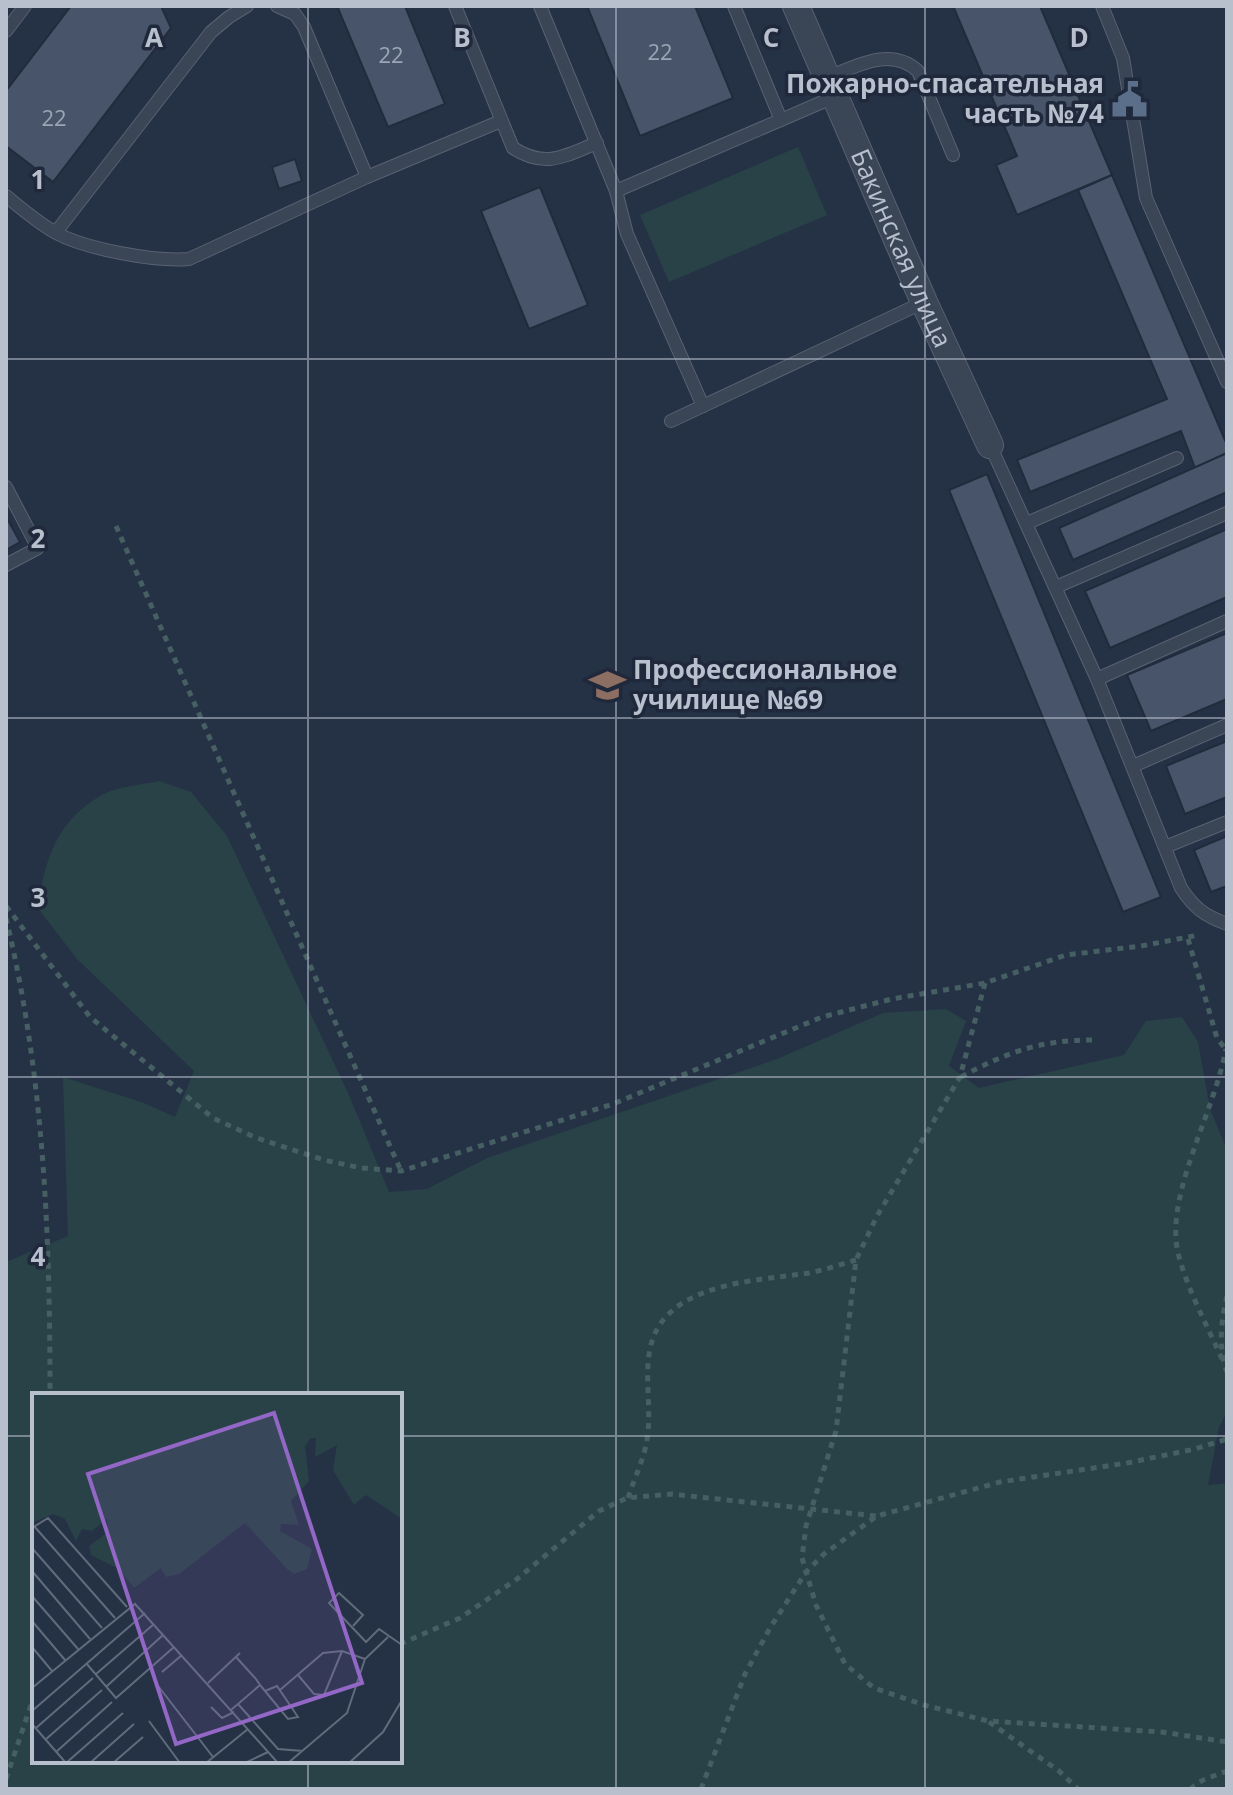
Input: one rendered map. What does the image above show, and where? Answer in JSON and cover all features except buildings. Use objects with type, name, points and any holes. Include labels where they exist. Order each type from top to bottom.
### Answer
[{"type":"street","name":"Бакинская улица","points":[[796,6],[924,302],[990,445]]},
{"type":"lane","points":[[6,31],[25,6]]},
{"type":"lane","points":[[56,232],[211,32],[247,6]]},
{"type":"lane","points":[[277,6],[295,14],[304,27],[367,177]]},
{"type":"lane","points":[[455,6],[513,148],[539,160],[557,159],[597,143]]},
{"type":"lane","points":[[540,6],[616,191],[627,234],[703,406]]},
{"type":"lane","points":[[734,6],[781,120]]},
{"type":"lane","points":[[1102,6],[1123,58],[1146,198],[1227,382]]},
{"type":"lane","points":[[616,191],[781,120],[877,59],[894,58],[909,63],[918,71],[953,155]]},
{"type":"lane","points":[[6,196],[56,232],[93,246],[171,260],[189,259],[367,177],[501,121]]},
{"type":"lane","points":[[671,421],[924,302]]},
{"type":"lane","points":[[990,445],[1097,679],[1181,888],[1193,906],[1207,917],[1227,924]]},
{"type":"lane","points":[[1027,523],[1177,458]]},
{"type":"lane","points":[[6,487],[38,548],[6,565]]},
{"type":"lane","points":[[1056,587],[1227,513]]},
{"type":"lane","points":[[1097,679],[1227,621]]},
{"type":"lane","points":[[1133,766],[1227,725]]},
{"type":"lane","points":[[1165,847],[1227,822]]},
{"type":"path","points":[[116,526],[401,1171]]},
{"type":"path","points":[[6,906],[90,1017],[213,1118],[254,1137],[324,1160],[361,1168],[401,1171],[613,1104],[822,1017],[892,999],[985,983],[1066,955],[1201,935]]},
{"type":"path","points":[[6,918],[23,987],[40,1112],[50,1273],[50,1393]]},
{"type":"path","points":[[1188,939],[1217,1038],[1226,1050],[1221,1075],[1176,1212],[1176,1242],[1227,1372]]},
{"type":"path","points":[[985,983],[960,1077],[877,1216],[856,1260],[836,1431],[806,1526],[802,1558],[816,1605],[845,1664],[874,1688],[924,1705],[988,1721],[1162,1732],[1227,1742]]},
{"type":"path","points":[[960,1077],[999,1056],[1042,1044],[1092,1040]]},
{"type":"path","points":[[627,1498],[647,1439],[646,1392],[650,1346],[665,1317],[695,1294],[753,1280],[813,1273],[856,1260]]},
{"type":"path","points":[[1222,1359],[1222,1318],[1227,1296]]},
{"type":"path","points":[[701,1789],[745,1674],[806,1572],[824,1554],[877,1516],[1000,1482],[1127,1463],[1227,1439]]},
{"type":"path","points":[[402,1643],[460,1618],[517,1579],[599,1511],[627,1498],[671,1494],[877,1516]]},
{"type":"path","points":[[6,1779],[32,1702]]},
{"type":"path","points":[[988,1721],[1059,1771],[1078,1789]]},
{"type":"path","points":[[1190,1789],[1203,1780],[1227,1771]]},
{"type":"green space","points":[[798,147],[827,215],[669,282],[640,215]]},
{"type":"green space","points":[[159,781],[191,792],[227,836],[349,1095],[389,1192],[427,1189],[487,1158],[777,1059],[883,1013],[946,1009],[966,1021],[949,1066],[979,1088],[1124,1055],[1146,1021],[1182,1017],[1198,1042],[1210,1109],[1227,1150],[1227,1412],[1219,1427],[1208,1485],[1227,1483],[1227,1789],[6,1789],[6,1262],[68,1236],[63,1077],[144,1103],[175,1117],[194,1071],[77,959],[37,907],[50,856],[65,828],[88,804],[124,787]]},
{"type":"place","name":"Пожарно-спасательная часть №74","points":[[1130,99]]},
{"type":"place","name":"Профессиональное училище №69","points":[[607,685]]}]
